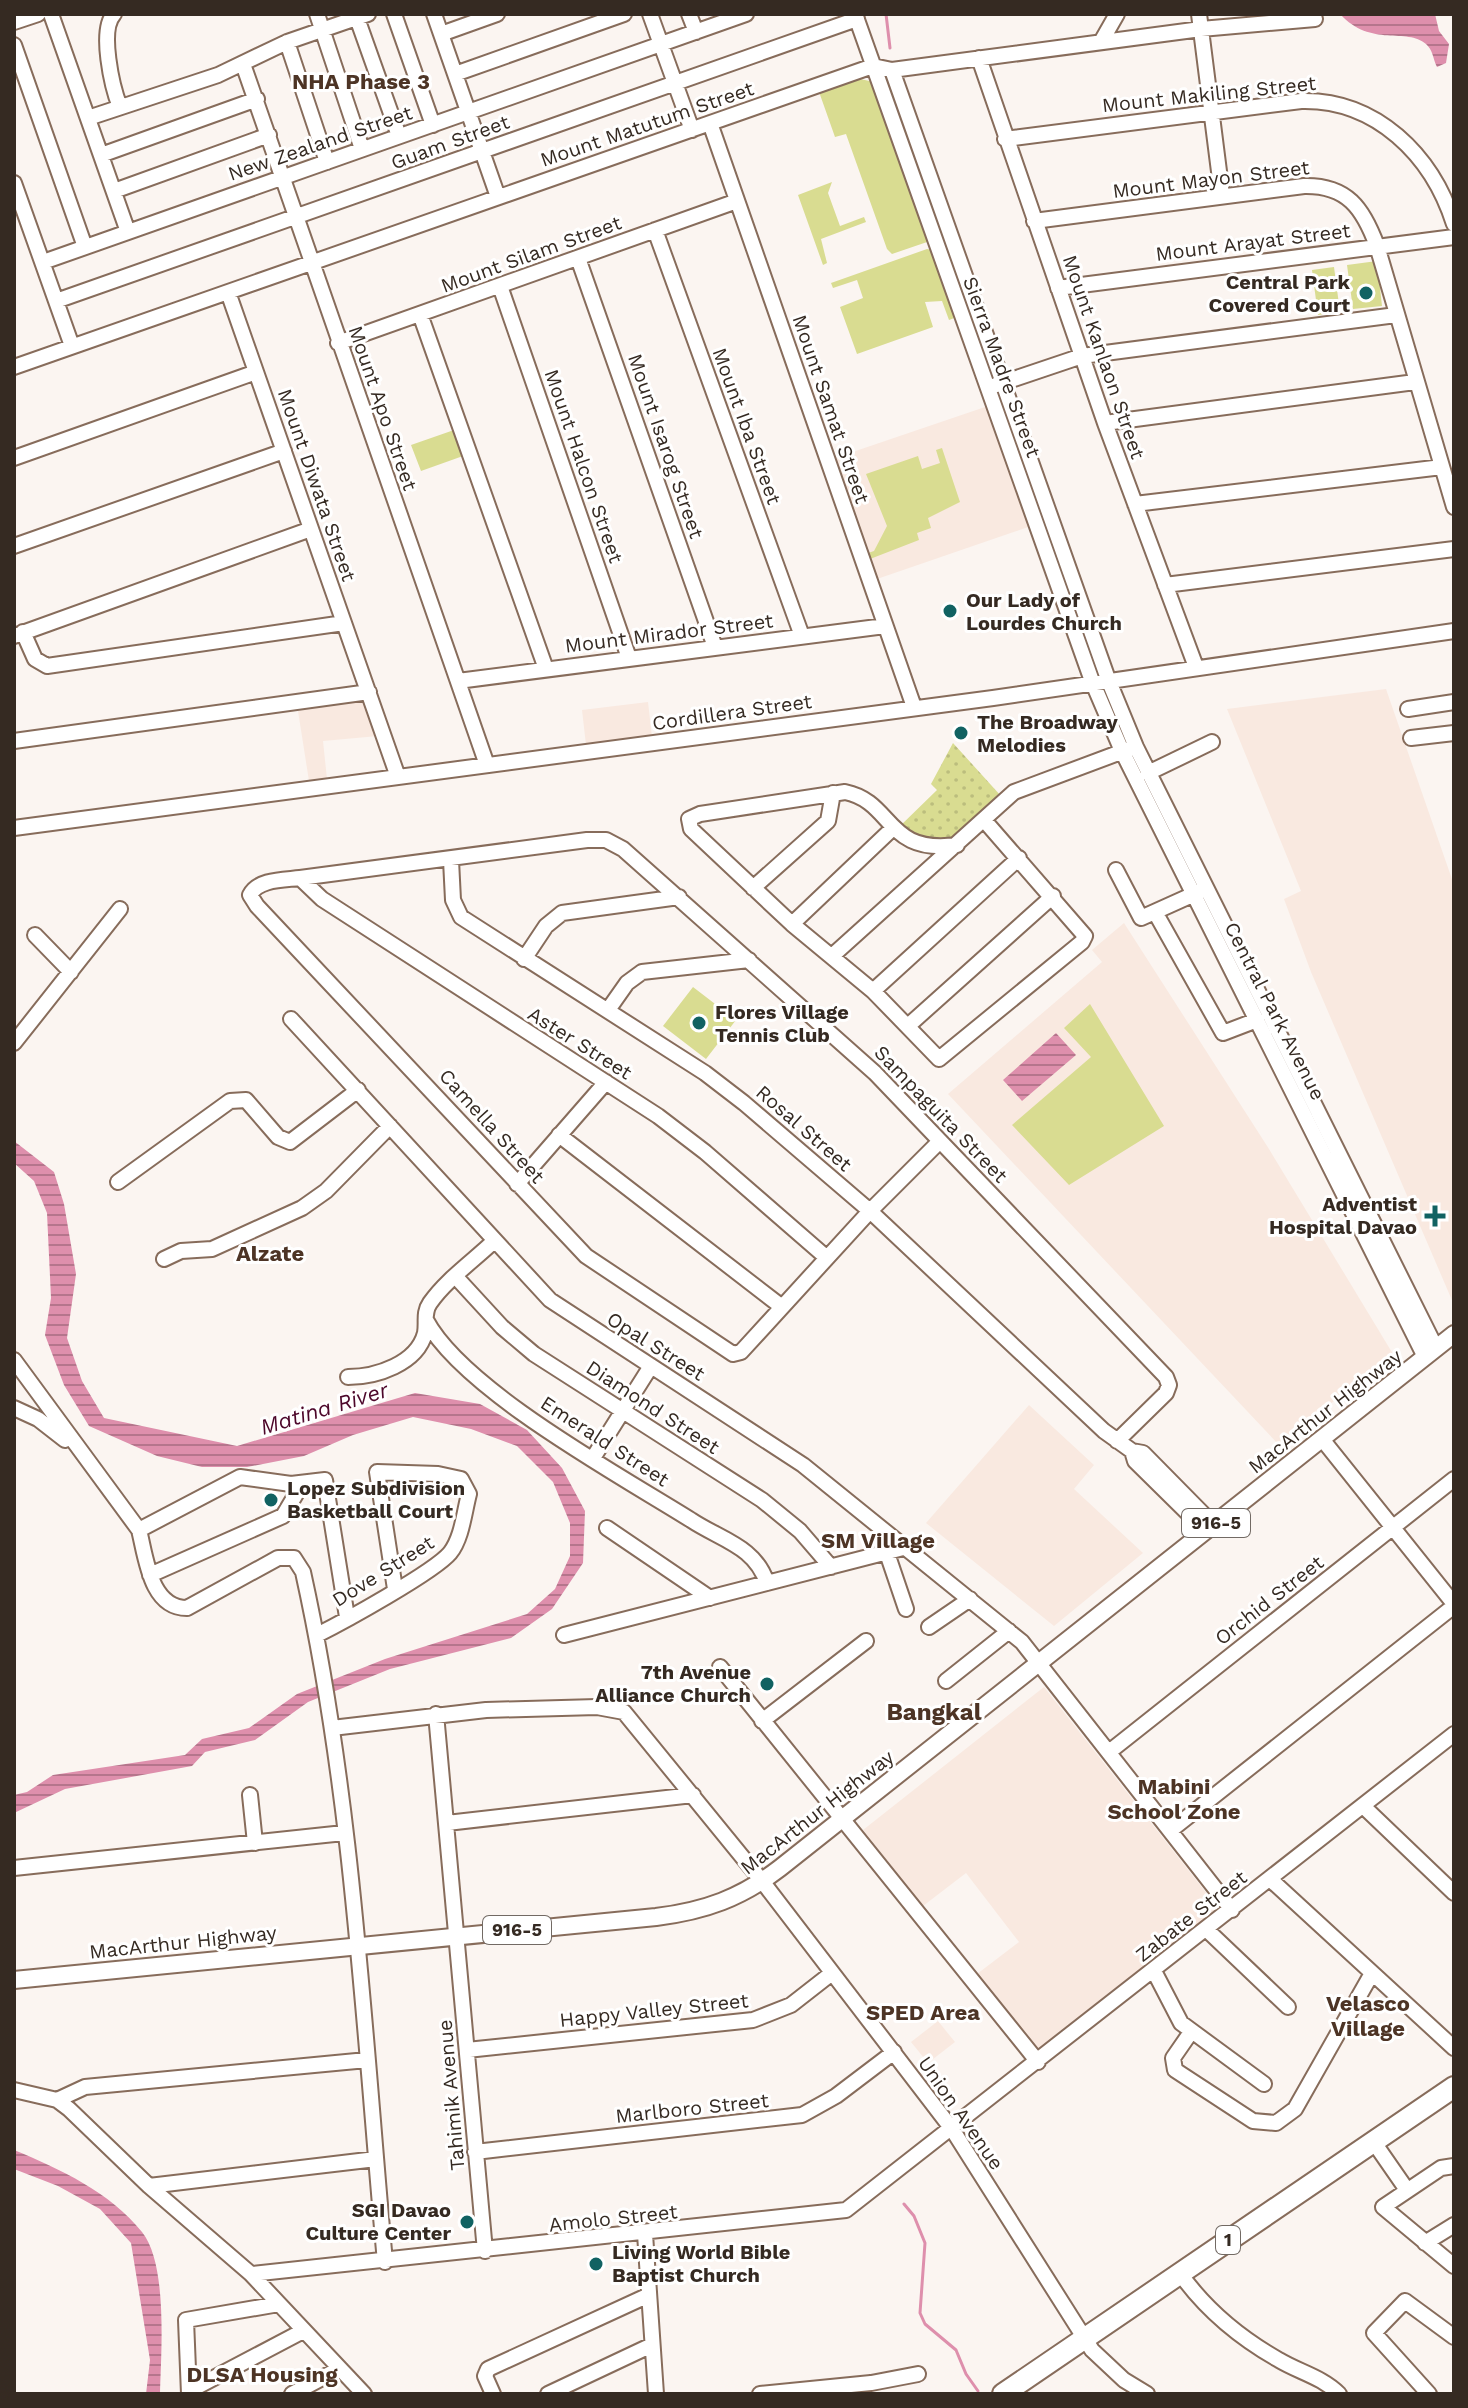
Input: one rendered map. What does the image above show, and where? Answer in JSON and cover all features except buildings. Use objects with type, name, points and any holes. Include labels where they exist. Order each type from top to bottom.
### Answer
[{"type":"highway","name":"1","points":[[1003,2394],[1454,2087]]},
{"type":"main road","name":"MacArthur Highway","points":[[14,1980],[687,1913],[731,1899],[762,1881],[1454,1334]]},
{"type":"street","points":[[14,22],[38,14]]},
{"type":"street","points":[[51,14],[128,232]]},
{"type":"street","points":[[114,14],[106,31],[113,86],[120,107]]},
{"type":"street","points":[[317,14],[362,149]]},
{"type":"street","points":[[394,14],[433,125]]},
{"type":"street","points":[[434,14],[498,197]]},
{"type":"street","points":[[441,34],[497,14]]},
{"type":"street","points":[[455,74],[624,14]]},
{"type":"street","points":[[650,14],[692,130]]},
{"type":"street","points":[[689,14],[696,32]]},
{"type":"street","name":"New Zealand Street","points":[[43,262],[696,32],[730,17],[746,14]]},
{"type":"street","points":[[1101,42],[1117,14]]},
{"type":"street","points":[[88,118],[243,64],[287,42],[363,16],[399,136]]},
{"type":"street","name":"Sierra Madre Street","points":[[856,16],[1092,681]]},
{"type":"street","name":"Guam Street","points":[[56,301],[675,85],[856,16]]},
{"type":"street","points":[[873,66],[892,70],[1101,42],[1200,22],[1315,19]]},
{"type":"street","points":[[1200,22],[1222,195]]},
{"type":"street","points":[[287,42],[327,162]]},
{"type":"street","points":[[14,45],[85,247]]},
{"type":"street","name":"Mount Kanlaon Street","points":[[979,58],[1105,423],[1196,667]]},
{"type":"street","name":"Mount Apo Street","points":[[243,64],[487,765]]},
{"type":"street","name":"Mount Matutum Street","points":[[14,367],[873,66]]},
{"type":"street","name":"Sierra Madre Street","points":[[892,70],[1108,679]]},
{"type":"street","points":[[101,155],[257,99]]},
{"type":"street","name":"Mount Makiling Street","points":[[1005,139],[1212,112],[1315,101],[1339,103],[1388,127],[1424,164],[1442,193],[1454,224]]},
{"type":"street","name":"Mount Samat Street","points":[[710,123],[914,707]]},
{"type":"street","points":[[114,191],[269,135]]},
{"type":"street","points":[[14,183],[72,346]]},
{"type":"street","name":"Mount Mayon Street","points":[[1034,221],[1304,186],[1329,187],[1356,203],[1377,246],[1454,507]]},
{"type":"street","name":"Mount Silam Street","points":[[338,343],[737,201]]},
{"type":"street","name":"Mount Iba Street","points":[[655,230],[802,636]]},
{"type":"street","name":"Mount Arayat Street","points":[[1058,288],[1454,237]]},
{"type":"street","name":"Mount Isarog Street","points":[[578,258],[715,647]]},
{"type":"street","name":"Mount Halcon Street","points":[[500,286],[629,658]]},
{"type":"street","name":"Mount Diwata Street","points":[[228,292],[398,777]]},
{"type":"street","points":[[420,314],[546,669]]},
{"type":"street","points":[[988,388],[1082,356],[1396,315]]},
{"type":"street","points":[[14,458],[256,372]]},
{"type":"street","points":[[1105,423],[1415,382]]},
{"type":"street","points":[[14,546],[284,451]]},
{"type":"street","points":[[1135,504],[1442,467]]},
{"type":"street","points":[[311,529],[19,634],[38,663],[47,666],[344,623]]},
{"type":"street","points":[[1165,585],[1454,549]]},
{"type":"street","name":"Mount Mirador Street","points":[[458,681],[885,626]]},
{"type":"street","name":"Cordillera Street","points":[[14,828],[1454,631]]},
{"type":"street","name":"Central Park Avenue","points":[[1108,679],[1129,749],[1148,773],[1257,1020],[1322,1135]]},
{"type":"street","name":"Central Park Avenue","points":[[1092,681],[1129,749],[1430,1353]]},
{"type":"street","points":[[14,741],[369,692]]},
{"type":"street","points":[[1408,709],[1454,702]]},
{"type":"street","points":[[1411,738],[1454,733]]},
{"type":"street","points":[[1148,773],[1212,742]]},
{"type":"street","points":[[832,956],[1014,792],[1129,749]]},
{"type":"street","points":[[957,845],[920,845],[892,829],[857,794],[833,793],[700,814],[689,819],[691,829],[792,924],[873,991],[939,1059],[1082,942],[1085,936],[984,820]]},
{"type":"street","points":[[753,888],[828,821],[833,793]]},
{"type":"street","points":[[792,924],[892,829]]},
{"type":"street","name":"Sampaguita Street","points":[[451,860],[606,840],[623,849],[679,897],[875,1073],[1168,1381],[1166,1393],[1117,1441]]},
{"type":"street","points":[[873,991],[1019,858]]},
{"type":"street","points":[[300,878],[451,860]]},
{"type":"street","name":"Rosal Street","points":[[451,860],[457,912],[524,959],[723,1086],[870,1211],[1117,1441],[1132,1451],[1135,1461],[1210,1528]]},
{"type":"street","points":[[1116,870],[1141,918],[1200,891]]},
{"type":"street","name":"Camella Street","points":[[300,878],[261,884],[250,895],[586,1256],[736,1354],[782,1307]]},
{"type":"street","name":"Aster Street","points":[[300,878],[335,907],[606,1082],[705,1152],[827,1258]]},
{"type":"street","points":[[909,1025],[1053,896]]},
{"type":"street","points":[[524,959],[546,926],[562,913],[679,897]]},
{"type":"street","points":[[14,1043],[120,909]]},
{"type":"street","points":[[1155,912],[1221,1031],[1226,1034],[1257,1020]]},
{"type":"street","points":[[35,935],[71,972]]},
{"type":"street","points":[[608,1010],[627,983],[642,972],[749,960]]},
{"type":"street","name":"Opal Street","points":[[291,1019],[493,1242],[550,1300],[785,1452],[1009,1631],[1038,1663],[1232,1910]]},
{"type":"street","points":[[517,1184],[606,1082]]},
{"type":"street","points":[[118,1182],[230,1101],[246,1100],[278,1137],[290,1142],[358,1090]]},
{"type":"street","points":[[164,1259],[181,1251],[212,1249],[302,1208],[326,1191],[390,1126]]},
{"type":"street","points":[[559,1135],[782,1307],[870,1211],[940,1141]]},
{"type":"street","points":[[348,1377],[377,1373],[407,1359],[422,1342],[432,1300],[493,1242]]},
{"type":"street","name":"Diamond Street","points":[[456,1277],[517,1342],[785,1518],[831,1567]]},
{"type":"street","name":"Emerald Street","points":[[426,1320],[484,1385],[700,1527],[743,1548],[762,1566],[767,1583]]},
{"type":"street","points":[[14,1360],[138,1528],[150,1575],[165,1601],[183,1608],[278,1558],[294,1558],[303,1572],[329,1699],[356,1944],[385,2262]]},
{"type":"street","points":[[593,1458],[651,1366]]},
{"type":"street","points":[[14,1408],[38,1419],[81,1453]]},
{"type":"street","points":[[1171,1830],[1454,1605],[1322,1439]]},
{"type":"street","name":"Dove Street","points":[[317,1635],[395,1589],[449,1554],[457,1539],[468,1487],[453,1476],[377,1472],[395,1589]]},
{"type":"street","points":[[138,1528],[240,1477],[302,1484],[325,1480],[347,1617]]},
{"type":"street","name":"Orchid Street","points":[[1109,1752],[1454,1479]]},
{"type":"street","points":[[150,1575],[283,1516],[302,1484]]},
{"type":"street","points":[[607,1528],[710,1598]]},
{"type":"street","points":[[564,1635],[907,1547]]},
{"type":"street","points":[[887,1553],[906,1609]]},
{"type":"street","points":[[929,1627],[970,1599]]},
{"type":"street","points":[[946,1681],[1009,1631]]},
{"type":"street","points":[[762,1721],[866,1641]]},
{"type":"street","points":[[720,1667],[1038,2062]]},
{"type":"street","name":"Union Avenue","points":[[436,1714],[597,1707],[618,1709],[628,1716],[762,1881],[952,2129],[1084,2339],[1114,2372],[1147,2394]]},
{"type":"street","points":[[332,1728],[436,1714]]},
{"type":"street","name":"Tahimik Avenue","points":[[436,1714],[485,2251]]},
{"type":"street","name":"Zabate Street","points":[[952,2129],[1454,1734]]},
{"type":"street","points":[[250,1795],[255,1843]]},
{"type":"street","points":[[447,1823],[693,1795]]},
{"type":"street","points":[[1363,1806],[1454,1893]]},
{"type":"street","points":[[14,1868],[344,1833]]},
{"type":"street","points":[[1271,1880],[1454,2048]]},
{"type":"street","points":[[1207,1930],[1288,2007]]},
{"type":"street","points":[[1154,1971],[1175,2015],[1191,2032],[1264,2084]]},
{"type":"street","name":"Happy Valley Street","points":[[467,2050],[753,2020],[791,2005],[832,1973]]},
{"type":"street","points":[[1191,2032],[1173,2058],[1175,2070],[1253,2121],[1276,2123],[1295,2109],[1371,1975]]},
{"type":"street","name":"Marlboro Street","points":[[475,2152],[802,2115],[836,2096],[894,2052]]},
{"type":"street","points":[[57,2100],[85,2087],[367,2060]]},
{"type":"street","points":[[14,2090],[57,2100],[149,2186],[251,2274],[364,2394]]},
{"type":"street","name":"Amolo Street","points":[[251,2274],[846,2210],[952,2129]]},
{"type":"street","points":[[1373,2141],[1407,2190]]},
{"type":"street","points":[[149,2186],[376,2159]]},
{"type":"street","points":[[1452,2165],[1383,2207],[1454,2266]]},
{"type":"street","points":[[1425,2243],[1454,2225]]},
{"type":"street","points":[[645,2234],[656,2394]]},
{"type":"street","points":[[1179,2272],[1201,2300],[1236,2331],[1335,2393]]},
{"type":"street","points":[[493,2394],[486,2372],[649,2295]]},
{"type":"street","points":[[1429,2394],[1374,2333],[1405,2301],[1454,2337]]},
{"type":"street","points":[[279,2304],[186,2320],[189,2392],[303,2331]]},
{"type":"street","points":[[548,2394],[652,2345]]},
{"type":"street","points":[[292,2394],[339,2369]]},
{"type":"street","points":[[760,2394],[918,2374]]},
{"type":"shaded area","points":[[1340,14],[1435,14],[1439,31],[1449,44],[1446,63],[1437,67],[1430,49],[1418,39],[1364,31]]},
{"type":"shaded area","points":[[988,406],[1031,526],[877,579],[835,458]]},
{"type":"shaded area","points":[[1386,689],[1454,885],[1454,1305],[1311,972],[1284,899],[1301,891],[1227,709]]},
{"type":"shaded area","points":[[367,698],[378,736],[323,741],[327,779],[309,781],[298,711]]},
{"type":"shaded area","points":[[648,702],[652,737],[586,745],[582,710]]},
{"type":"shaded area","points":[[1124,923],[1269,1149],[1393,1354],[1279,1445],[948,1094],[1102,962],[1092,950]]},
{"type":"shaded area","points":[[1056,1033],[1076,1055],[1022,1101],[1003,1080]]},
{"type":"shaded area","points":[[14,1141],[54,1172],[64,1204],[76,1274],[67,1338],[82,1381],[104,1418],[237,1446],[415,1393],[480,1404],[527,1430],[562,1468],[585,1511],[583,1563],[552,1609],[511,1638],[390,1669],[308,1702],[255,1740],[205,1752],[192,1766],[65,1789],[14,1813],[14,1795],[27,1792],[53,1775],[185,1755],[202,1739],[249,1728],[297,1694],[385,1659],[527,1614],[555,1589],[570,1556],[570,1523],[553,1482],[517,1446],[471,1429],[413,1417],[353,1435],[304,1456],[247,1467],[202,1467],[157,1456],[89,1426],[64,1385],[45,1335],[51,1298],[47,1213],[34,1181],[14,1163]]},
{"type":"shaded area","points":[[1029,1405],[1094,1465],[1074,1489],[1143,1553],[1054,1626],[926,1523]]},
{"type":"shaded area","points":[[1044,1687],[1219,1909],[1038,2052],[977,1974],[1019,1942],[966,1873],[923,1906],[863,1830]]},
{"type":"shaded area","points":[[938,2021],[955,2042],[928,2063],[911,2042]]},
{"type":"shaded area","points":[[14,2150],[100,2193],[142,2232],[156,2265],[159,2287],[162,2333],[160,2394],[146,2394],[150,2360],[131,2243],[100,2209],[58,2186],[14,2169]]},
{"type":"green space","points":[[851,77],[874,82],[930,241],[892,254],[887,249],[846,134],[835,137],[818,89]]},
{"type":"green space","points":[[832,182],[828,193],[840,226],[864,217],[866,222],[821,239],[827,263],[823,265],[798,195]]},
{"type":"green space","points":[[927,249],[933,250],[957,317],[949,320],[942,301],[925,302],[933,327],[857,354],[840,307],[863,298],[857,280],[833,288],[831,283]]},
{"type":"green space","name":"Central Park Covered Court","points":[[1377,261],[1382,306],[1353,309],[1347,265]]},
{"type":"green space","points":[[1334,267],[1340,312],[1318,315],[1312,270]]},
{"type":"green space","points":[[454,430],[463,456],[421,471],[411,445]]},
{"type":"green space","points":[[942,448],[960,502],[928,518],[931,528],[917,533],[919,540],[870,559],[868,553],[874,551],[887,526],[866,474],[918,456],[922,469],[940,463],[936,450]]},
{"type":"green space","points":[[953,743],[1001,796],[957,838],[939,843],[897,829],[937,790],[931,784]]},
{"type":"green space","name":"Flores Village Tennis Club","points":[[693,987],[736,1020],[706,1059],[663,1026]]},
{"type":"green space","points":[[1090,1004],[1164,1126],[1069,1185],[1012,1125],[1091,1057],[1064,1028]]},
{"type":"waterway","points":[[886,14],[890,48]]},
{"type":"waterway","points":[[904,2204],[914,2216],[925,2243],[920,2313],[925,2324],[956,2350],[966,2374],[978,2391]]},
{"type":"place","name":"Central Park Covered Court","points":[[1366,293]]},
{"type":"place","name":"Our Lady of Lourdes Church","points":[[950,611]]},
{"type":"place","name":"The Broadway Melodies","points":[[961,733]]},
{"type":"place","name":"Flores Village Tennis Club","points":[[699,1023]]},
{"type":"place","name":"Adventist Hospital Davao","points":[[1435,1216]]},
{"type":"place","name":"Lopez Subdivision Basketball Court","points":[[271,1500]]},
{"type":"place","name":"7th Avenue Alliance Church","points":[[767,1684]]},
{"type":"place","name":"SGI Davao Culture Center","points":[[467,2222]]},
{"type":"place","name":"Living World Bible Baptist Church","points":[[596,2264]]},
{"type":"district","name":"NHA Phase 3","points":[[361,81]]},
{"type":"district","name":"Alzate","points":[[270,1253]]},
{"type":"district","name":"SM Village","points":[[878,1540]]},
{"type":"district","name":"Bangkal","points":[[934,1712]]},
{"type":"district","name":"Mabini School Zone","points":[[1174,1798]]},
{"type":"district","name":"SPED Area","points":[[923,2012]]},
{"type":"district","name":"Velasco Village","points":[[1368,2016]]},
{"type":"district","name":"DLSA Housing","points":[[262,2374]]},
{"type":"water label","name":"Matina River","points":[[324,1408]]}]
